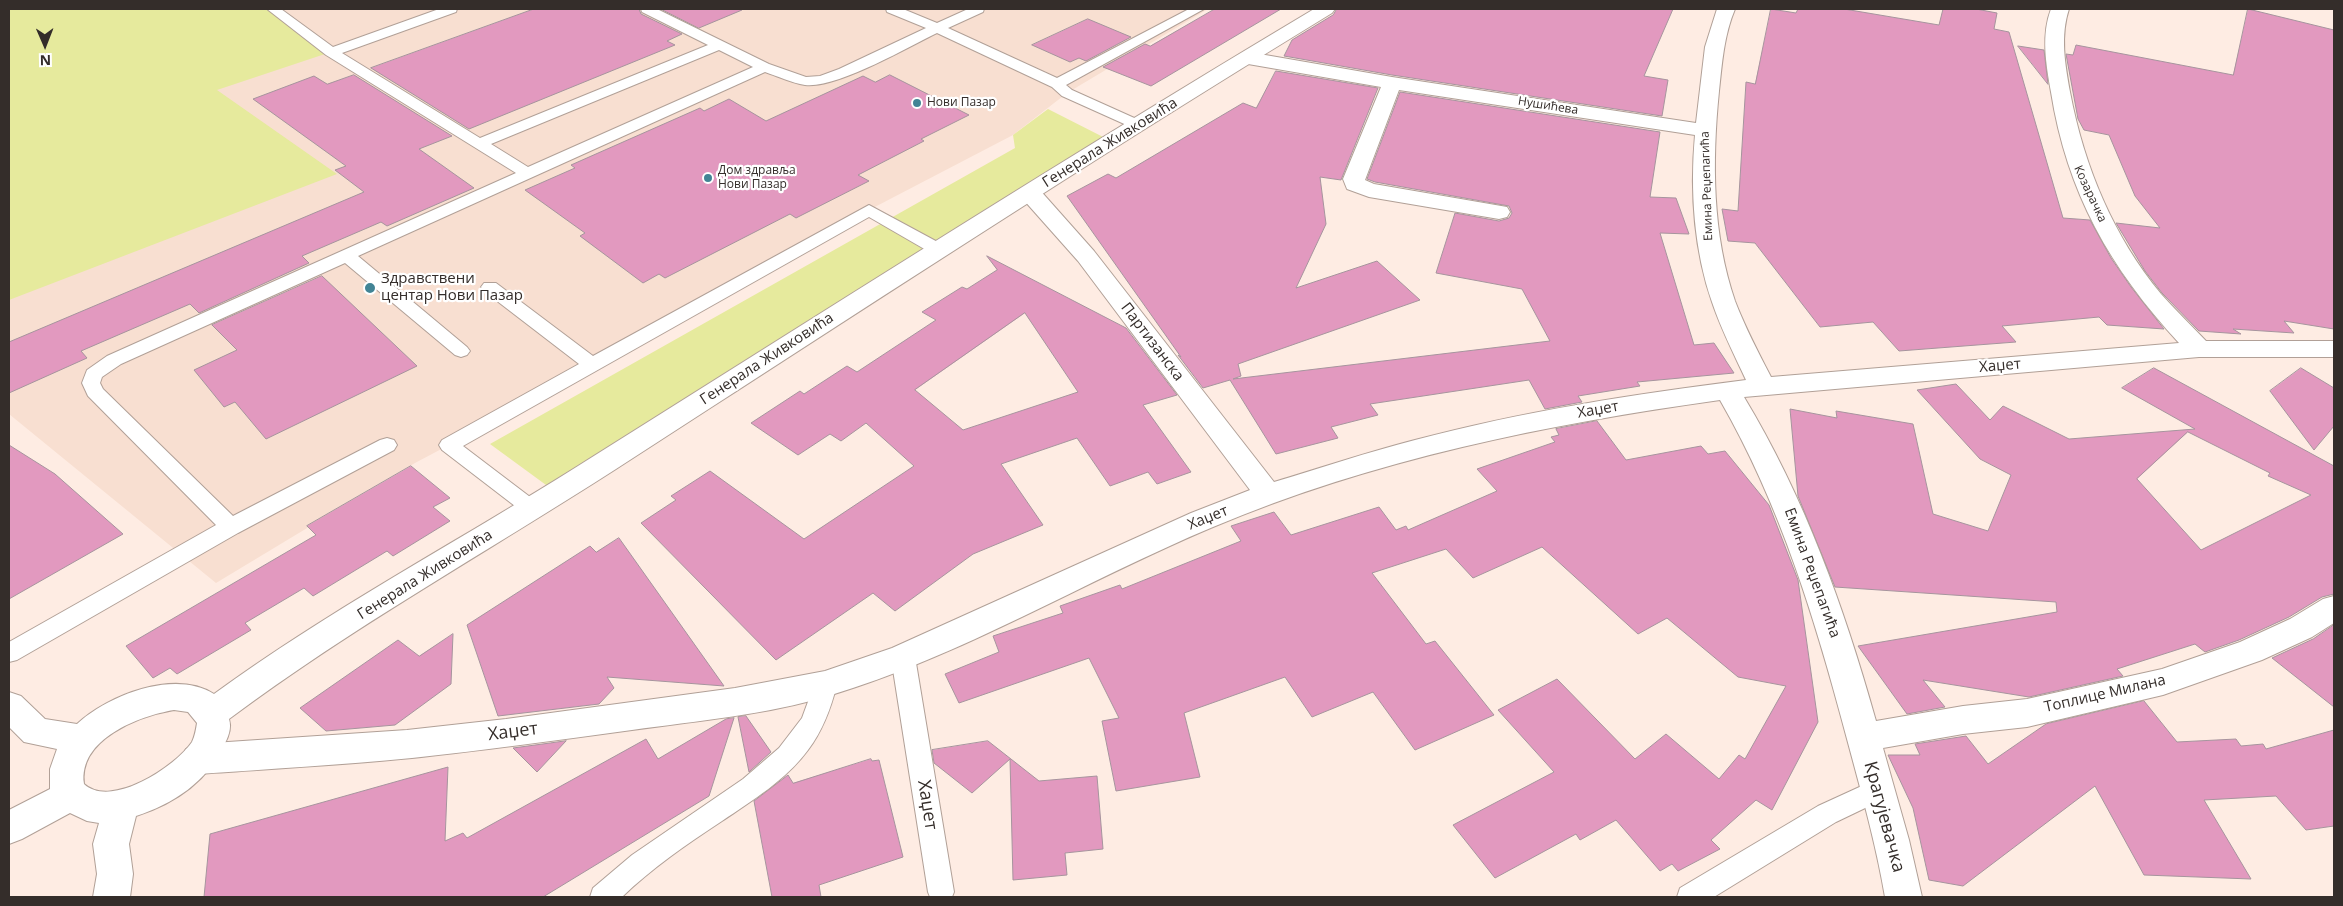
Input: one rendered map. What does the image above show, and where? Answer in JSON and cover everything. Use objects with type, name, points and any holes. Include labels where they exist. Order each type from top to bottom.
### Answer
[{"type":"street","name":"Генерала Живковића","points":[[212,714],[275,667],[531,508],[1136,124],[1248,58],[1326,9]]},
{"type":"street","name":"Емина Реџепагића","points":[[1726,9],[1718,25],[1705,130],[1706,223],[1713,265],[1724,302],[1762,386]]},
{"type":"street","name":"Козарачка","points":[[2060,9],[2055,31],[2054,48],[2065,118],[2074,158],[2082,178],[2107,229],[2132,272],[2153,299],[2199,349]]},
{"type":"street","name":"Нушићева","points":[[1248,58],[1392,83],[1705,130]]},
{"type":"street","points":[[1392,83],[1354,180],[1355,184],[1369,190],[1499,212]]},
{"type":"street","name":"Партизанска","points":[[1030,193],[1086,256],[1268,494]]},
{"type":"street","name":"Хаџет","points":[[198,759],[407,744],[506,733],[735,702],[825,684],[903,657],[1201,520],[1268,494],[1416,449],[1476,434],[1637,403],[1762,386],[2199,349],[2334,349]]},
{"type":"street","name":"Емина Реџепагића","points":[[1727,390],[1765,456],[1782,492],[1840,652],[1863,737]]},
{"type":"street","name":"Топлице Милана","points":[[1863,737],[1963,720],[2027,713],[2163,682],[2252,652],[2301,628],[2334,608]]},
{"type":"street","points":[[187,696],[207,706],[212,714],[214,723],[212,735],[198,759],[172,783],[156,792],[121,805],[91,805],[79,802],[71,795],[66,786],[68,764],[84,739],[111,717],[143,702],[159,697],[187,696]]},
{"type":"street","points":[[9,706],[36,732],[84,739]]},
{"type":"street","name":"Крагујевачка","points":[[1863,737],[1896,852],[1904,897]]},
{"type":"street","points":[[9,828],[71,795]]},
{"type":"street","points":[[112,897],[115,874],[112,844],[121,805]]},
{"type":"lane","points":[[273,9],[331,52],[528,174]]},
{"type":"lane","points":[[331,52],[451,9]]},
{"type":"lane","points":[[647,9],[764,67],[805,81],[825,80],[978,9]]},
{"type":"lane","points":[[892,9],[938,28],[1057,84],[1067,93],[1136,124]]},
{"type":"lane","points":[[1057,84],[1198,9]]},
{"type":"lane","points":[[479,144],[719,45]]},
{"type":"lane","points":[[231,527],[95,392],[91,383],[94,374],[114,360],[764,67]]},
{"type":"lane","points":[[531,508],[449,445],[869,210],[939,250]]},
{"type":"lane","points":[[347,256],[461,352]]},
{"type":"lane","points":[[490,287],[593,365]]},
{"type":"lane","points":[[9,654],[231,527],[387,445]]},
{"type":"lane","name":"Хаџет","points":[[903,657],[941,892]]},
{"type":"lane","points":[[603,897],[622,878],[664,845],[761,781],[788,757],[808,730],[819,708],[825,684]]},
{"type":"lane","points":[[1690,897],[1827,814],[1878,790]]},
{"type":"shaded area","name":"Здравствени центар Нови Пазар","points":[[9,9],[1208,9],[1067,93],[1013,135],[869,210],[415,463],[216,583],[9,414]]},
{"type":"green space","points":[[9,9],[273,9],[331,52],[217,90],[337,174],[9,300]]},
{"type":"green space","points":[[1048,109],[1111,141],[557,493],[490,444],[1015,148],[1013,135]]},
{"type":"building","points":[[534,9],[639,9],[641,14],[682,34],[667,41],[675,45],[469,129],[371,68]]},
{"type":"building","points":[[661,9],[742,9],[742,10],[699,28]]},
{"type":"building","points":[[1215,9],[1281,9],[1151,86],[1103,67],[1145,44],[1150,46]]},
{"type":"building","points":[[1337,9],[1673,9],[1644,76],[1668,80],[1662,116],[1392,75],[1284,56],[1292,40],[1333,15]]},
{"type":"building","points":[[1771,9],[1796,13],[1798,9],[1844,9],[1939,25],[1943,9],[1976,9],[1997,13],[1994,29],[2009,32],[2063,218],[2090,220],[2111,258],[2164,329],[2107,325],[2099,317],[2002,326],[2016,342],[1899,351],[1873,322],[1820,327],[1755,243],[1728,241],[1722,209],[1738,211],[1746,82],[1755,84]]},
{"type":"building","points":[[2248,9],[2334,30],[2334,329],[2284,321],[2294,333],[2233,329],[2241,334],[2199,331],[2162,293],[2145,271],[2116,223],[2160,228],[2135,196],[2109,135],[2084,130],[2078,119],[2066,54],[2073,55],[2076,45],[2233,75]]},
{"type":"building","points":[[1088,19],[1131,37],[1086,61],[1079,58],[1070,62],[1032,45]]},
{"type":"building","points":[[2018,46],[2044,50],[2048,84]]},
{"type":"building","points":[[1276,71],[1378,88],[1341,180],[1320,177],[1326,224],[1296,288],[1377,261],[1420,300],[1238,364],[1241,376],[1233,379],[1550,341],[1522,289],[1436,273],[1455,213],[1499,221],[1509,218],[1512,213],[1509,206],[1367,179],[1400,92],[1660,132],[1650,197],[1676,198],[1689,234],[1660,233],[1694,345],[1714,343],[1734,373],[1637,382],[1640,386],[1578,396],[1582,402],[1545,409],[1529,380],[1370,404],[1378,415],[1331,427],[1338,438],[1276,454],[1230,380],[1203,388],[1067,196],[1108,174],[1116,178],[1243,103],[1256,108]]},
{"type":"building","points":[[354,75],[452,136],[419,149],[474,188],[387,226],[381,222],[302,256],[309,263],[199,313],[190,304],[81,351],[87,358],[9,393],[9,342],[364,192],[335,170],[346,166],[253,99],[314,76],[327,84]]},
{"type":"building","name":"Дом здравља Нови Пазар","points":[[890,75],[969,115],[921,139],[924,141],[858,175],[869,181],[796,218],[790,214],[665,278],[659,274],[643,283],[580,236],[585,233],[525,190],[575,168],[571,165],[700,108],[704,111],[729,99],[766,121],[863,76],[875,82]]},
{"type":"building","points":[[987,256],[1126,328],[1177,395],[1143,405],[1191,472],[1157,484],[1148,472],[1110,486],[1077,438],[1001,464],[1043,525],[973,554],[895,611],[873,593],[776,660],[641,523],[676,500],[671,496],[710,471],[804,539],[914,466],[866,423],[841,441],[830,434],[798,455],[751,423],[800,391],[804,394],[847,366],[857,372],[936,320],[922,312],[962,287],[967,289],[997,270]],"holes":[[[1025,313],[1078,392],[963,430],[915,390]]]},
{"type":"building","points":[[322,276],[417,366],[266,439],[235,402],[224,407],[194,370],[237,350],[212,325]]},
{"type":"building","points":[[2154,368],[2334,466],[2334,594],[2322,597],[2289,617],[2239,640],[2205,652],[2195,644],[2117,669],[2123,676],[2029,697],[1923,680],[1945,707],[1907,714],[1858,646],[2057,612],[2056,602],[1835,587],[1798,496],[1790,409],[1837,418],[1836,411],[1913,424],[1933,514],[1988,531],[2011,475],[1980,459],[1917,390],[1956,384],[1990,420],[2003,406],[2069,439],[2195,429],[2122,388]],"holes":[[[2188,432],[2270,473],[2268,476],[2311,495],[2201,550],[2137,479]]]},
{"type":"building","points":[[2301,368],[2334,388],[2334,426],[2314,450],[2270,391]]},
{"type":"building","points":[[1597,421],[1626,460],[1701,446],[1708,454],[1725,451],[1769,505],[1798,580],[1818,722],[1772,810],[1756,800],[1711,840],[1720,849],[1678,871],[1672,864],[1660,871],[1616,820],[1580,840],[1576,834],[1495,878],[1453,825],[1554,772],[1498,710],[1557,679],[1635,759],[1666,734],[1719,779],[1739,755],[1745,759],[1786,686],[1738,677],[1667,618],[1638,634],[1542,547],[1473,578],[1446,549],[1372,573],[1426,644],[1435,641],[1494,715],[1415,750],[1373,692],[1312,717],[1285,677],[1184,713],[1200,777],[1116,791],[1102,721],[1119,718],[1089,658],[959,703],[945,674],[999,652],[993,636],[1063,613],[1060,606],[1120,585],[1122,589],[1241,541],[1231,526],[1274,512],[1291,535],[1379,507],[1396,530],[1406,526],[1408,530],[1497,491],[1477,469],[1555,442],[1551,437],[1559,435],[1556,429]]},
{"type":"building","points":[[9,445],[55,474],[123,534],[9,599]]},
{"type":"building","points":[[411,466],[450,498],[433,507],[450,521],[393,556],[387,551],[313,596],[304,588],[245,623],[251,630],[177,674],[170,668],[153,678],[126,646],[316,535],[307,526]]},
{"type":"building","points":[[619,538],[724,686],[607,677],[614,688],[599,704],[498,716],[467,625],[590,546],[596,552]]},
{"type":"building","points":[[2334,625],[2334,707],[2272,658],[2313,639]]},
{"type":"building","points":[[453,634],[451,684],[395,725],[326,731],[300,708],[398,640],[419,656]]},
{"type":"building","points":[[2144,701],[2177,742],[2236,739],[2241,746],[2263,744],[2266,749],[2334,730],[2334,826],[2306,830],[2276,796],[2204,800],[2251,879],[2144,875],[2095,786],[1963,886],[1929,880],[1913,808],[1888,755],[1920,755],[1915,744],[1966,736],[1988,764],[2046,724]]},
{"type":"building","points":[[746,716],[771,752],[749,772],[738,717]]},
{"type":"building","points":[[734,718],[709,796],[543,897],[204,897],[210,834],[448,767],[445,841],[463,833],[467,838],[646,739],[658,759],[726,719]]},
{"type":"building","points":[[566,741],[537,772],[513,748],[550,743]]},
{"type":"building","points":[[988,741],[1039,781],[1097,776],[1103,849],[1065,853],[1067,875],[1013,880],[1010,759],[972,793],[934,763],[932,750]]},
{"type":"building","points":[[871,759],[872,761],[879,760],[903,857],[819,885],[821,897],[772,897],[754,801],[788,775],[793,783]]},
{"type":"place","name":"Нови Пазар","points":[[917,103]]},
{"type":"place","name":"Дом здравља Нови Пазар","points":[[708,178]]},
{"type":"place","name":"Здравствени центар Нови Пазар","points":[[370,288]]}]
